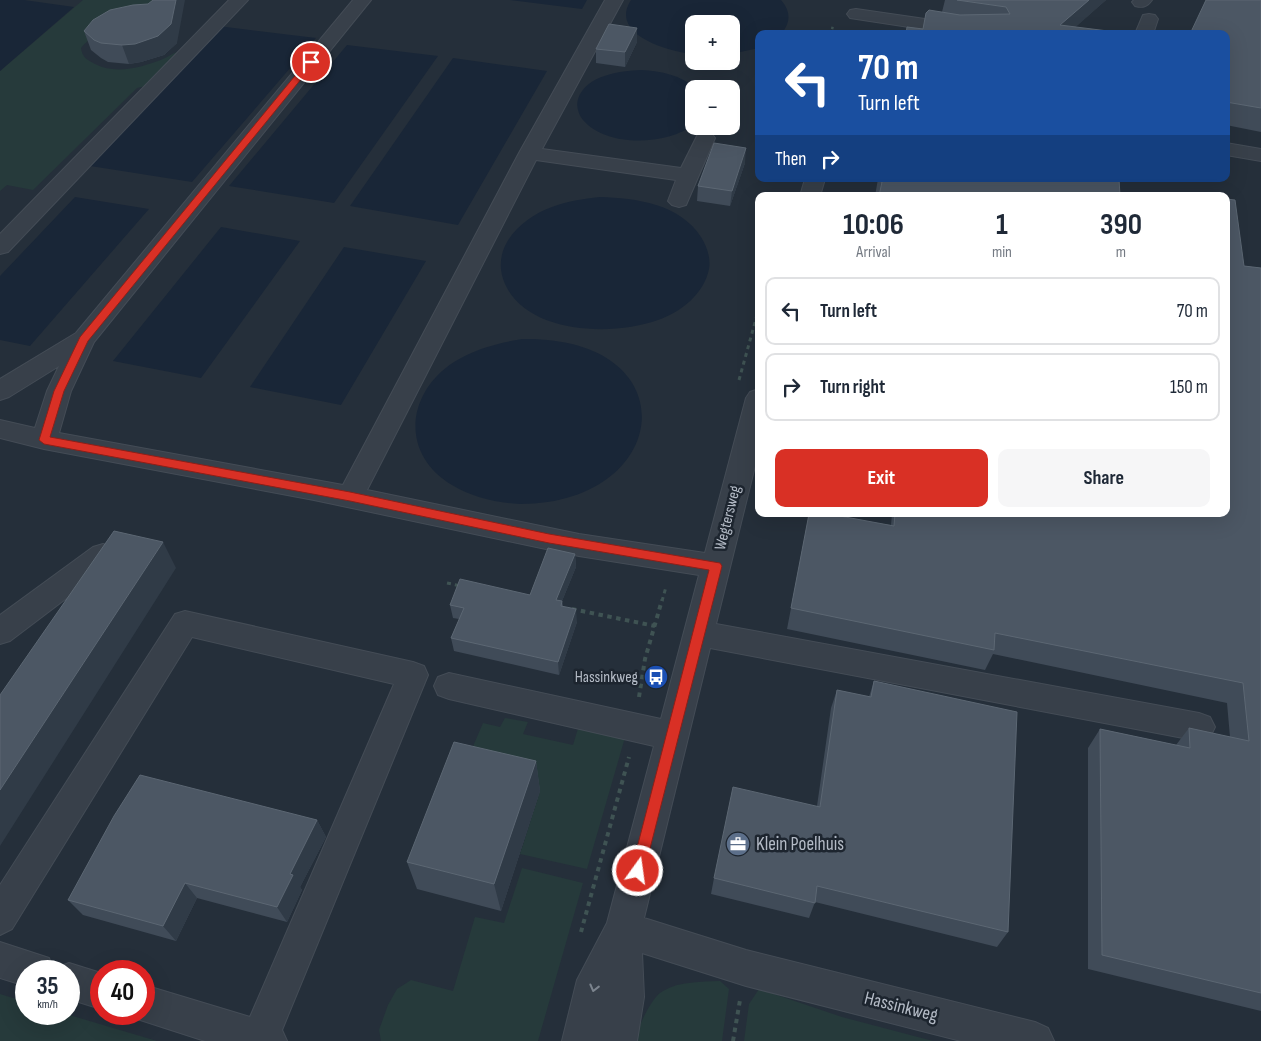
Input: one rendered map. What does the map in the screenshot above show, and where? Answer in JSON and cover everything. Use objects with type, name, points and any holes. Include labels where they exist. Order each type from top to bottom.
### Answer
[{"type":"street","points":[[0,247],[239,0]]},
{"type":"street","points":[[44,440],[59,391],[84,339],[362,0]]},
{"type":"street","points":[[350,497],[529,153],[614,0]]},
{"type":"street","points":[[857,14],[967,30]]},
{"type":"street","points":[[678,201],[704,138]]},
{"type":"street","points":[[1230,150],[1261,155]]},
{"type":"street","points":[[529,153],[688,175]]},
{"type":"street","points":[[0,391],[84,339]]},
{"type":"street","name":"Wegtersweg","points":[[581,1041],[595,980],[624,929],[716,566],[748,390]]},
{"type":"street","points":[[0,429],[44,440],[350,497],[549,539],[681,562],[716,566]]},
{"type":"street","points":[[0,632],[103,555]]},
{"type":"street","points":[[0,917],[185,623],[413,676],[264,1040],[155,1007]]},
{"type":"street","points":[[699,633],[1199,726]]},
{"type":"street","points":[[448,686],[673,736]]},
{"type":"street","name":"Wegtersweg","points":[[618,1041],[626,997],[624,929]]},
{"type":"street","name":"Hassinkweg","points":[[624,929],[746,968],[1035,1041]]},
{"type":"street","points":[[0,960],[15,965]]},
{"type":"path","points":[[748,390],[755,338]]},
{"type":"path","points":[[588,908],[637,729],[641,678],[667,582],[681,562]]},
{"type":"path","points":[[447,583],[466,587]]},
{"type":"path","points":[[570,608],[655,626]]},
{"type":"path","points":[[733,1041],[746,968]]},
{"type":"green space","points":[[83,0],[173,0],[110,27],[88,41],[81,48],[82,54],[92,63],[112,69],[129,69],[147,65],[173,53],[180,52],[146,86],[137,88],[33,190],[7,185],[0,191],[0,71]]},
{"type":"green space","points":[[505,718],[528,722],[523,734],[573,745],[579,725],[626,734],[587,869],[520,854],[540,791],[462,772],[483,723],[500,727]]},
{"type":"green space","points":[[522,868],[583,883],[538,1041],[381,1041],[379,1030],[388,1005],[397,989],[411,980],[453,991],[475,917],[504,923]]},
{"type":"green space","points":[[720,981],[729,989],[722,1041],[633,1041],[649,1006],[663,991],[676,985]]},
{"type":"green space","points":[[759,989],[842,1017],[933,1041],[744,1041],[749,1004]]},
{"type":"green space","points":[[0,994],[15,999],[15,1025],[80,1025],[80,1018],[90,1021],[90,1025],[103,1025],[157,1041],[0,1041]]},
{"type":"water","points":[[0,0],[24,0],[74,7],[0,71]]},
{"type":"water","points":[[510,0],[587,0],[582,9]]},
{"type":"water","points":[[631,0],[781,0],[788,13],[787,26],[784,30],[755,30],[755,49],[740,52],[740,15],[685,15],[685,53],[671,50],[645,39],[634,32],[628,23],[626,12]]},
{"type":"water","points":[[218,26],[316,38],[192,182],[84,165]]},
{"type":"water","points":[[347,45],[438,56],[334,203],[229,186]]},
{"type":"water","points":[[453,58],[547,71],[458,225],[350,206]]},
{"type":"water","points":[[656,71],[685,81],[685,130],[668,137],[653,140],[621,139],[594,129],[583,120],[578,110],[577,102],[582,91],[588,84],[596,80],[614,73]]},
{"type":"water","points":[[75,197],[149,209],[30,346],[0,340],[0,276]]},
{"type":"water","points":[[600,197],[642,201],[669,210],[692,226],[701,237],[708,253],[709,269],[697,294],[683,307],[667,317],[640,325],[596,329],[552,322],[532,313],[516,301],[505,284],[501,271],[501,258],[511,236],[519,227],[540,212],[563,203]]},
{"type":"water","points":[[221,227],[300,241],[201,378],[113,361]]},
{"type":"water","points":[[344,247],[426,261],[341,405],[250,387]]},
{"type":"water","points":[[522,339],[577,345],[614,364],[636,390],[642,420],[632,451],[609,478],[571,497],[520,504],[493,501],[476,496],[452,485],[435,472],[424,457],[417,441],[416,423],[419,406],[426,390],[438,375],[454,362],[470,353]]},
{"type":"building","points":[[153,0],[176,0],[171,24],[158,36],[135,44],[122,45],[101,43],[94,40],[84,31],[93,20],[110,10],[148,4]]},
{"type":"building","points":[[957,0],[1089,0],[1060,25],[1100,30],[907,30],[907,27],[923,29],[926,13],[929,10],[960,15],[1010,14],[1006,7]]},
{"type":"building","points":[[1206,0],[1261,0],[1261,108],[1230,103],[1230,30],[1192,30]]},
{"type":"building","points":[[609,24],[637,28],[625,52],[596,49]]},
{"type":"building","points":[[714,143],[746,148],[732,191],[698,186]]},
{"type":"building","points":[[882,182],[1119,182],[1120,192],[880,192]]},
{"type":"building","points":[[1230,199],[1235,200],[1244,266],[1261,268],[1261,993],[1102,955],[1100,729],[1190,748],[1189,728],[1249,741],[1243,683],[995,633],[994,650],[791,608],[808,517],[845,517],[894,526],[895,517],[1230,517]]},
{"type":"building","points":[[114,531],[163,542],[0,790],[0,695]]},
{"type":"building","points":[[548,548],[575,554],[556,600],[562,601],[561,606],[576,609],[558,662],[451,638],[464,608],[450,605],[460,579],[530,595]]},
{"type":"building","points":[[874,681],[1017,712],[1008,932],[817,886],[815,903],[714,878],[733,787],[820,807],[837,690],[871,697]]},
{"type":"building","points":[[454,742],[536,761],[494,884],[407,862]]},
{"type":"building","points":[[140,775],[317,820],[290,874],[293,875],[277,907],[185,883],[163,926],[68,900],[114,816]]},
{"type":"place","name":"Hassinkweg","points":[[656,677]]},
{"type":"place","name":"Klein Poelhuis","points":[[738,844]]},
{"type":"route","points":[[311,62],[84,339],[59,391],[44,440],[350,497],[549,539],[681,562],[716,566],[638,871]]}]
